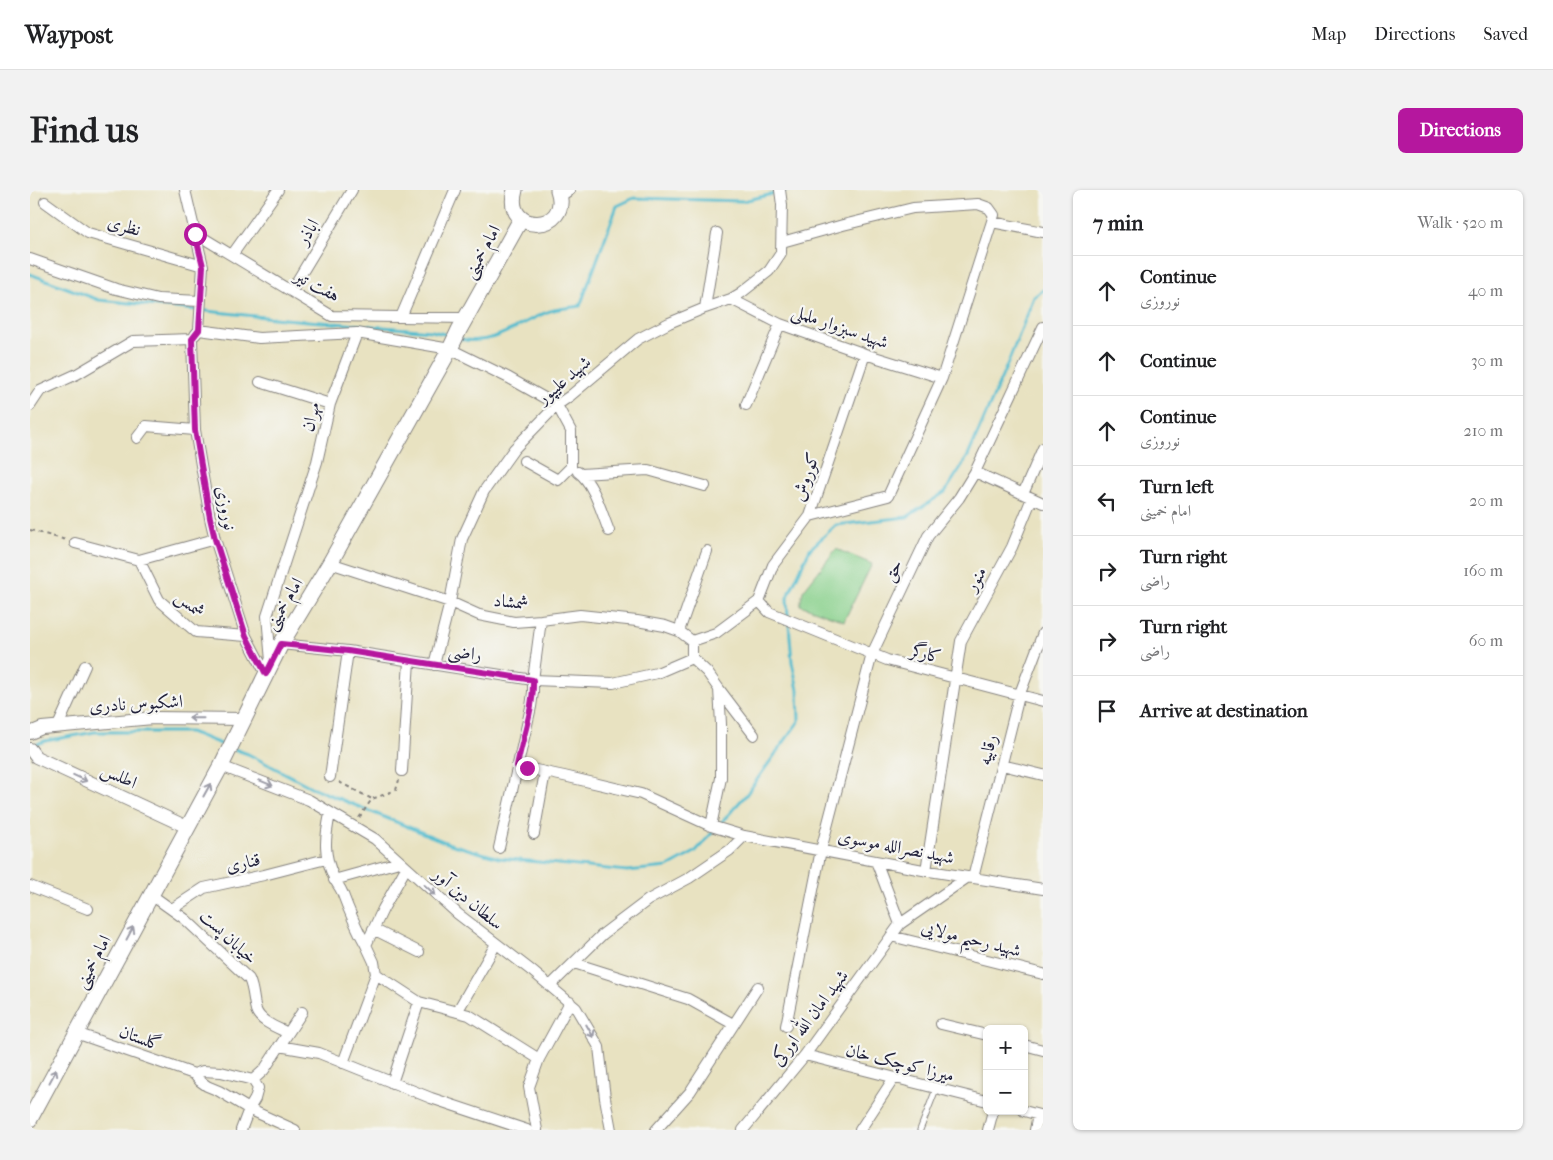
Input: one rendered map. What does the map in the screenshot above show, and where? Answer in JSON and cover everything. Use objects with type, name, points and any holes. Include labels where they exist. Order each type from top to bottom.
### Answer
[{"type":"main road","points":[[509,193],[516,212],[521,219],[528,223],[537,224],[545,223],[552,219],[560,205],[563,192]]},
{"type":"main road","name":"امام خمینی","points":[[30,1119],[245,719],[281,644],[330,564],[452,347],[521,219]]},
{"type":"street","points":[[30,406],[35,390],[77,374],[133,342],[192,339],[199,330],[203,266],[185,190]]},
{"type":"street","points":[[232,255],[278,190]]},
{"type":"street","name":"اباذر","points":[[291,291],[352,190]]},
{"type":"street","points":[[401,317],[455,190]]},
{"type":"street","name":"شهید علیپور","points":[[434,665],[450,602],[462,539],[484,491],[514,449],[557,405],[638,339],[669,323],[731,299],[742,293],[769,271],[781,253],[782,206],[780,190]]},
{"type":"street","name":"نظری","points":[[44,202],[88,233],[203,266]]},
{"type":"street","points":[[782,242],[913,208],[978,204],[989,208],[994,215],[942,378],[888,496],[810,516]]},
{"type":"street","points":[[992,222],[1043,232]]},
{"type":"street","points":[[705,308],[718,233]]},
{"type":"street","name":"هفت تیر","points":[[195,234],[332,316],[401,317],[463,324]]},
{"type":"street","points":[[30,259],[116,289],[158,299],[200,301]]},
{"type":"street","name":"شهید سبزوار ململی","points":[[731,299],[780,324],[865,354],[942,378]]},
{"type":"street","points":[[746,405],[780,324]]},
{"type":"street","name":"حق","points":[[786,1026],[821,850],[872,654],[928,536],[959,498],[975,472],[1043,327]]},
{"type":"street","points":[[199,330],[259,338],[357,333],[452,347],[557,405],[571,431],[571,467],[558,480],[524,461]]},
{"type":"street","name":"مهران","points":[[269,668],[267,616],[317,462],[330,404],[357,333]]},
{"type":"street","name":"نوروزی","points":[[192,339],[195,430],[215,539],[246,636],[269,668]]},
{"type":"street","name":"کوروش","points":[[759,601],[774,565],[810,516],[865,354]]},
{"type":"street","points":[[260,382],[330,404]]},
{"type":"street","points":[[137,438],[146,426],[195,430]]},
{"type":"street","name":"منور","points":[[926,871],[957,679],[961,641],[1012,547],[1043,448]]},
{"type":"street","points":[[571,467],[581,474],[591,488],[609,531]]},
{"type":"street","points":[[581,474],[648,470],[705,486]]},
{"type":"street","points":[[975,472],[1043,503]]},
{"type":"street","points":[[75,543],[139,560],[215,539]]},
{"type":"street","points":[[679,631],[707,551]]},
{"type":"street","name":"شمس","points":[[139,560],[160,600],[196,632],[246,636]]},
{"type":"street","name":"شمشاد","points":[[330,564],[450,602],[488,617],[514,622],[580,615],[637,621],[665,626],[679,631],[692,641]]},
{"type":"street","points":[[754,735],[707,672],[692,658],[692,641],[716,633],[759,601]]},
{"type":"street","name":"کارگر","points":[[759,601],[769,612],[887,660],[1043,702]]},
{"type":"street","points":[[499,848],[531,707],[542,620]]},
{"type":"street","name":"رقابیه","points":[[971,878],[1019,696],[1043,633]]},
{"type":"street","name":"راضی","points":[[281,644],[348,651],[533,680],[613,683],[657,673],[692,658]]},
{"type":"street","points":[[330,777],[348,651]]},
{"type":"street","points":[[402,771],[409,661]]},
{"type":"street","points":[[58,726],[85,666]]},
{"type":"street","points":[[517,766],[641,794],[711,826],[721,778],[719,689]]},
{"type":"street","name":"اشکبوس نادری","points":[[30,733],[42,728],[58,726],[153,718],[245,719]]},
{"type":"street","name":"اطلس","points":[[32,756],[187,827]]},
{"type":"street","name":"سلطان دین آور","points":[[223,760],[309,800],[375,840],[458,914],[570,1002],[576,1008],[599,1047],[611,1130]]},
{"type":"street","points":[[1002,765],[1043,775]]},
{"type":"street","points":[[534,834],[545,772]]},
{"type":"street","points":[[330,814],[325,838],[326,859],[334,880],[341,890],[353,923],[374,962],[376,974],[343,1064]]},
{"type":"street","name":"شهید نصرالله موسوی","points":[[711,826],[744,836],[926,871],[1043,889]]},
{"type":"street","points":[[550,986],[611,928],[648,900],[689,878],[730,850],[744,836]]},
{"type":"street","name":"قناری","points":[[172,909],[204,888],[326,859]]},
{"type":"street","points":[[876,861],[900,924]]},
{"type":"street","points":[[334,880],[402,865]]},
{"type":"street","points":[[366,945],[402,865]]},
{"type":"street","name":"شهید امان الله اورکی","points":[[743,1130],[805,1055],[900,924],[971,878]]},
{"type":"street","points":[[30,886],[88,909]]},
{"type":"street","name":"خیابان پست","points":[[150,894],[185,919],[249,979],[253,988],[257,1012],[267,1022],[288,1033]]},
{"type":"street","points":[[373,929],[419,952]]},
{"type":"street","name":"شهید رحیم مولایی","points":[[891,936],[1043,974]]},
{"type":"street","points":[[456,1012],[496,944]]},
{"type":"street","points":[[574,962],[688,999],[733,1024]]},
{"type":"street","points":[[376,974],[419,1002],[469,1015],[539,1059]]},
{"type":"street","points":[[656,1130],[690,1092],[758,988]]},
{"type":"street","points":[[392,1083],[419,1002]]},
{"type":"street","points":[[537,1130],[529,1087],[539,1059],[570,1002]]},
{"type":"street","points":[[253,1080],[264,1070],[302,1012]]},
{"type":"street","points":[[941,1024],[983,1034]]},
{"type":"street","name":"گلستان","points":[[76,1033],[194,1074]]},
{"type":"street","points":[[279,1046],[319,1053],[431,1098],[527,1130]]},
{"type":"street","points":[[1028,1046],[1043,1050]]},
{"type":"street","name":"میرزا کوچک خان","points":[[805,1055],[983,1101]]},
{"type":"street","points":[[241,1130],[249,1109],[255,1099],[258,1088],[253,1080],[221,1072],[203,1071],[194,1074],[207,1086],[249,1109],[295,1130]]},
{"type":"street","points":[[860,1130],[894,1078]]},
{"type":"street","points":[[1028,1112],[1041,1115],[1035,1130]]},
{"type":"street","points":[[988,1130],[992,1115]]},
{"type":"lane","points":[[920,1130],[936,1088]]},
{"type":"path","points":[[30,530],[75,543]]},
{"type":"path","points":[[352,826],[372,799],[396,790],[402,771]]},
{"type":"path","points":[[330,777],[372,799]]},
{"type":"green space","points":[[836,549],[872,564],[844,621],[800,605],[803,591]]},
{"type":"waterway","points":[[461,339],[472,341],[494,337],[549,311],[580,306],[617,206],[634,198],[743,201],[790,190]]},
{"type":"waterway","points":[[30,274],[99,300],[284,319],[432,331],[452,336]]},
{"type":"waterway","points":[[788,617],[787,598],[810,549],[836,525],[907,517],[945,492],[968,456],[1034,297],[1043,290]]},
{"type":"waterway","points":[[234,749],[248,754],[313,788],[450,844],[499,858],[627,871],[668,867],[695,852],[746,795],[799,721],[798,690],[792,662],[789,624]]},
{"type":"waterway","points":[[32,746],[45,741],[95,732],[190,732],[226,746]]},
{"type":"route","points":[[195,234],[203,266],[199,330],[192,339],[195,430],[215,539],[246,636],[266,674],[281,644],[348,651],[533,680],[531,707],[517,766],[527,768]]}]
